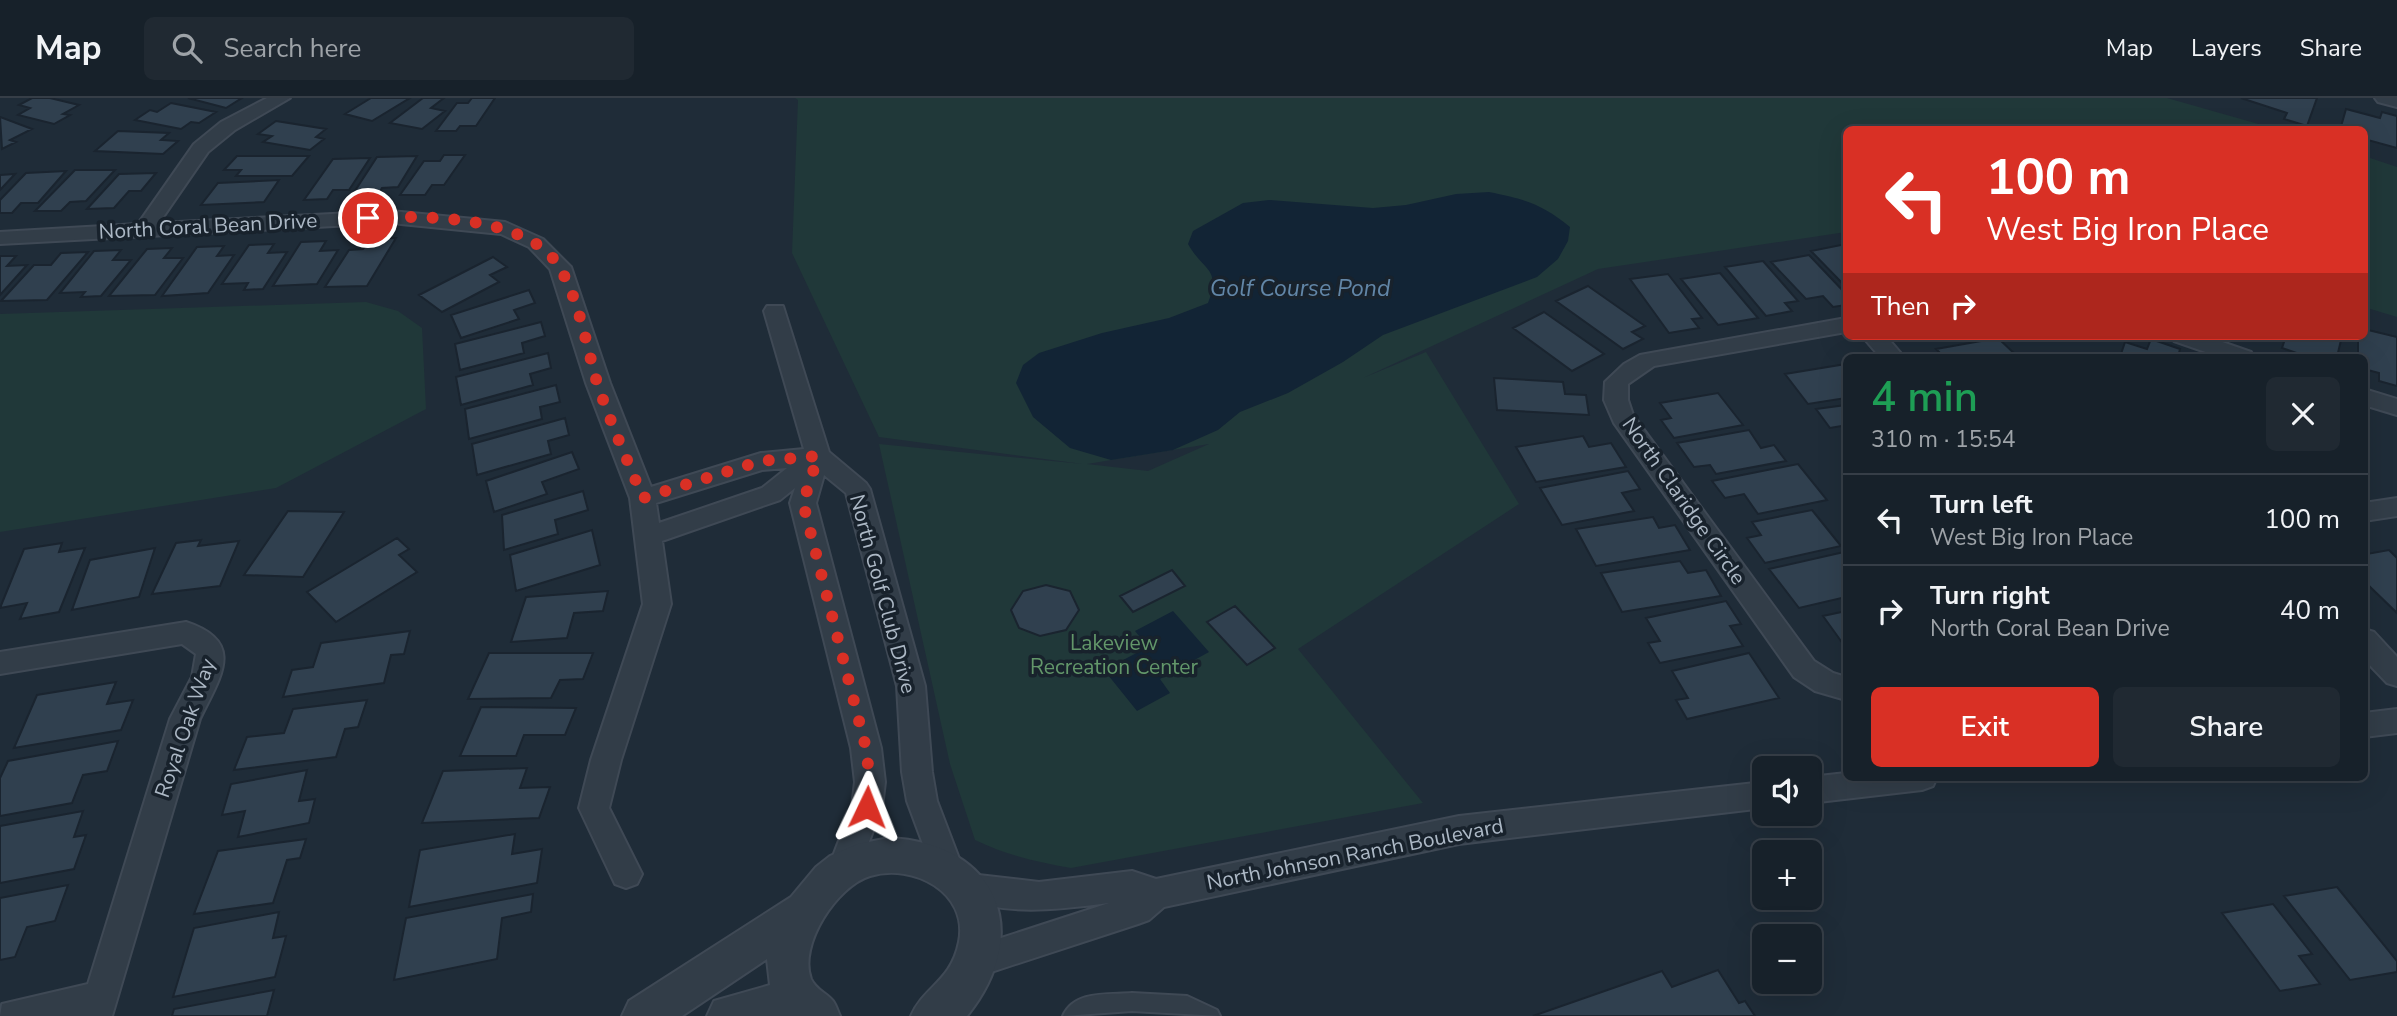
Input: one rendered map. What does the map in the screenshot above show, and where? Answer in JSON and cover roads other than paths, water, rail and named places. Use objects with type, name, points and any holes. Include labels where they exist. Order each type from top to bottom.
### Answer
[{"type":"street","points":[[2384,98],[2397,102]]},
{"type":"street","points":[[144,230],[201,148],[228,127],[277,100]]},
{"type":"street","name":"North Coral Bean Drive","points":[[0,238],[391,217],[505,228],[536,243],[560,267],[598,383],[643,498],[657,604],[606,761],[594,808],[626,874]]},
{"type":"street","points":[[775,311],[818,456],[803,503],[866,748],[870,782],[867,807],[844,869]]},
{"type":"street","name":"North Claridge Circle","points":[[1843,326],[1648,360],[1632,369],[1617,383],[1616,400],[1622,417],[1804,669],[1825,683],[1843,687]]},
{"type":"street","points":[[1877,340],[1890,354]]},
{"type":"street","points":[[2194,340],[2234,354]]},
{"type":"street","points":[[2368,398],[2397,407]]},
{"type":"street","points":[[643,498],[761,461],[818,456]]},
{"type":"street","points":[[649,536],[771,494],[818,456]]},
{"type":"street","name":"North Golf Club Drive","points":[[818,456],[857,489],[911,686],[917,772],[922,801],[956,878]]},
{"type":"street","points":[[2368,511],[2397,507]]},
{"type":"street","name":"Royal Oak Way","points":[[0,663],[186,633],[211,649],[206,677],[185,719],[98,1007]]},
{"type":"street","points":[[2368,644],[2397,675]]},
{"type":"street","points":[[2368,725],[2397,721]]},
{"type":"street","points":[[1822,789],[1888,781]]},
{"type":"street","name":"North Johnson Ranch Boulevard","points":[[976,961],[1138,909],[1156,894],[1460,830],[1752,796]]},
{"type":"street","points":[[809,1009],[790,980],[789,956],[794,933],[806,910],[821,889],[844,869],[865,860],[902,856],[956,878],[977,906],[982,932],[976,961],[961,989],[936,1015]]},
{"type":"street","name":"North Johnson Ranch Boulevard","points":[[956,878],[1000,894],[1039,897],[1132,886],[1156,894]]},
{"type":"street","points":[[644,1016],[806,910]]},
{"type":"street","points":[[14,1016],[98,1007]]},
{"type":"street","points":[[729,1016],[761,1007],[809,1009]]},
{"type":"lane","points":[[1072,1016],[1083,1006],[1132,1002],[1187,1005],[1211,1016]]},
{"type":"water","name":"Golf Course Pond","points":[[1489,192],[1532,204],[1570,227],[1568,241],[1558,259],[1537,277],[1383,335],[1343,362],[1288,393],[1240,412],[1218,430],[1173,450],[1111,460],[1070,448],[1033,417],[1016,383],[1023,365],[1039,353],[1102,333],[1169,318],[1208,303],[1212,292],[1212,276],[1188,244],[1193,231],[1243,203],[1269,200],[1373,208],[1406,205],[1456,194]]},
{"type":"water","points":[[1173,611],[1209,652],[1160,679],[1170,693],[1137,711],[1104,670],[1148,647],[1135,631]]},
{"type":"park label","name":"Lakeview Recreation Center","points":[[1114,655]]}]
